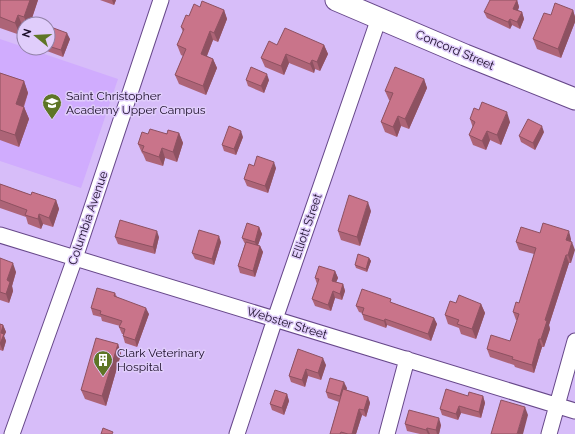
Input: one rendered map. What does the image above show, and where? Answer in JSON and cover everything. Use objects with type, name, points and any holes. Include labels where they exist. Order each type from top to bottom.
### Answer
[{"type":"main road","name":"Concord Street","points":[[336,0],[575,99]]},
{"type":"street","name":"Columbia Avenue","points":[[12,434],[75,258],[161,0]]},
{"type":"street","name":"Elliott Street","points":[[237,434],[379,18]]},
{"type":"street","name":"Webster Street","points":[[0,235],[575,411]]},
{"type":"street","points":[[549,434],[575,341]]},
{"type":"street","points":[[387,434],[407,359]]},
{"type":"shaded area","name":"Saint Christopher Academy Upper Campus","points":[[0,39],[16,44],[16,56],[50,56],[118,79],[81,188],[0,161]]},
{"type":"building","points":[[0,0],[30,0],[24,16],[16,16],[15,23],[0,17]]},
{"type":"building","points":[[490,0],[517,0],[513,9],[522,12],[517,22],[510,19],[508,22],[484,12]]},
{"type":"building","points":[[202,1],[224,10],[214,33],[210,31],[201,54],[213,59],[203,86],[175,75],[186,49],[177,45],[184,29],[181,27],[186,15],[189,16],[194,4],[200,7]]},
{"type":"building","points":[[555,3],[573,10],[558,49],[533,39],[544,13],[551,15]]},
{"type":"building","points":[[285,28],[324,45],[317,62],[312,60],[310,64],[286,54],[281,66],[261,58],[269,41],[277,45]]},
{"type":"building","points":[[56,29],[67,33],[61,50],[56,48]]},
{"type":"building","points":[[251,67],[267,74],[261,86],[246,80]]},
{"type":"building","points":[[395,67],[424,79],[405,119],[398,116],[393,127],[381,122],[393,93],[385,91]]},
{"type":"building","points":[[0,73],[24,81],[16,104],[24,107],[15,135],[0,130]]},
{"type":"building","points":[[482,102],[507,112],[497,135],[487,131],[482,141],[469,135],[475,122],[470,119],[474,108],[479,110]]},
{"type":"building","points":[[528,119],[542,126],[533,143],[519,136]]},
{"type":"building","points":[[229,126],[241,131],[234,149],[222,145]]},
{"type":"building","points":[[150,129],[167,134],[168,130],[179,133],[173,152],[162,148],[159,157],[142,151],[144,146],[138,144],[142,132],[148,134]]},
{"type":"building","points":[[257,156],[274,162],[265,186],[244,179],[249,164],[254,166]]},
{"type":"building","points":[[0,184],[31,195],[32,192],[56,200],[49,218],[39,214],[38,219],[25,215],[27,210],[0,200]]},
{"type":"building","points":[[349,195],[368,202],[357,237],[338,231]]},
{"type":"building","points":[[120,220],[157,231],[153,247],[115,237]]},
{"type":"building","points":[[247,223],[259,227],[255,242],[242,238]]},
{"type":"building","points":[[543,223],[569,231],[566,240],[572,242],[568,255],[566,255],[545,320],[547,321],[541,339],[539,339],[532,365],[487,349],[491,335],[510,341],[519,314],[513,312],[516,302],[519,303],[536,248],[516,242],[521,227],[540,233]]},
{"type":"building","points":[[199,230],[219,236],[212,259],[192,253]]},
{"type":"building","points":[[246,242],[260,246],[253,271],[238,266]]},
{"type":"building","points":[[358,254],[369,258],[366,269],[355,265]]},
{"type":"building","points":[[0,258],[13,263],[7,280],[10,282],[6,294],[0,292]]},
{"type":"building","points":[[319,266],[335,271],[332,281],[343,284],[340,294],[333,291],[328,305],[312,299],[319,279],[315,278]]},
{"type":"building","points":[[97,288],[115,293],[114,296],[146,308],[135,340],[123,336],[125,329],[119,327],[122,321],[100,314],[101,311],[91,308]]},
{"type":"building","points":[[362,289],[391,299],[390,302],[434,318],[428,334],[385,319],[384,321],[362,314],[364,308],[356,306]]},
{"type":"building","points":[[459,295],[481,304],[472,329],[457,324],[459,320],[445,315],[450,301],[456,303]]},
{"type":"building","points":[[0,324],[3,325],[1,333],[4,334],[0,344]]},
{"type":"building","points":[[96,338],[118,344],[102,396],[81,390]]},
{"type":"building","points":[[298,349],[323,358],[318,373],[306,369],[302,380],[289,376]]},
{"type":"building","points":[[330,378],[344,382],[340,396],[326,392]]},
{"type":"building","points":[[343,389],[368,397],[364,410],[359,409],[352,434],[341,432],[340,434],[330,434]]},
{"type":"building","points":[[446,389],[468,396],[469,392],[483,396],[479,412],[459,406],[456,414],[440,409]]},
{"type":"building","points":[[275,390],[287,394],[282,408],[270,404]]},
{"type":"building","points":[[501,400],[525,407],[517,434],[491,434]]},
{"type":"building","points":[[409,410],[439,418],[436,430],[427,428],[426,430],[405,424]]},
{"type":"building","points":[[103,428],[113,432],[112,434],[101,434]]},
{"type":"place","name":"Saint Christopher Academy Upper Campus","points":[[52,120]]},
{"type":"place","name":"Clark Veterinary Hospital","points":[[103,377]]}]
